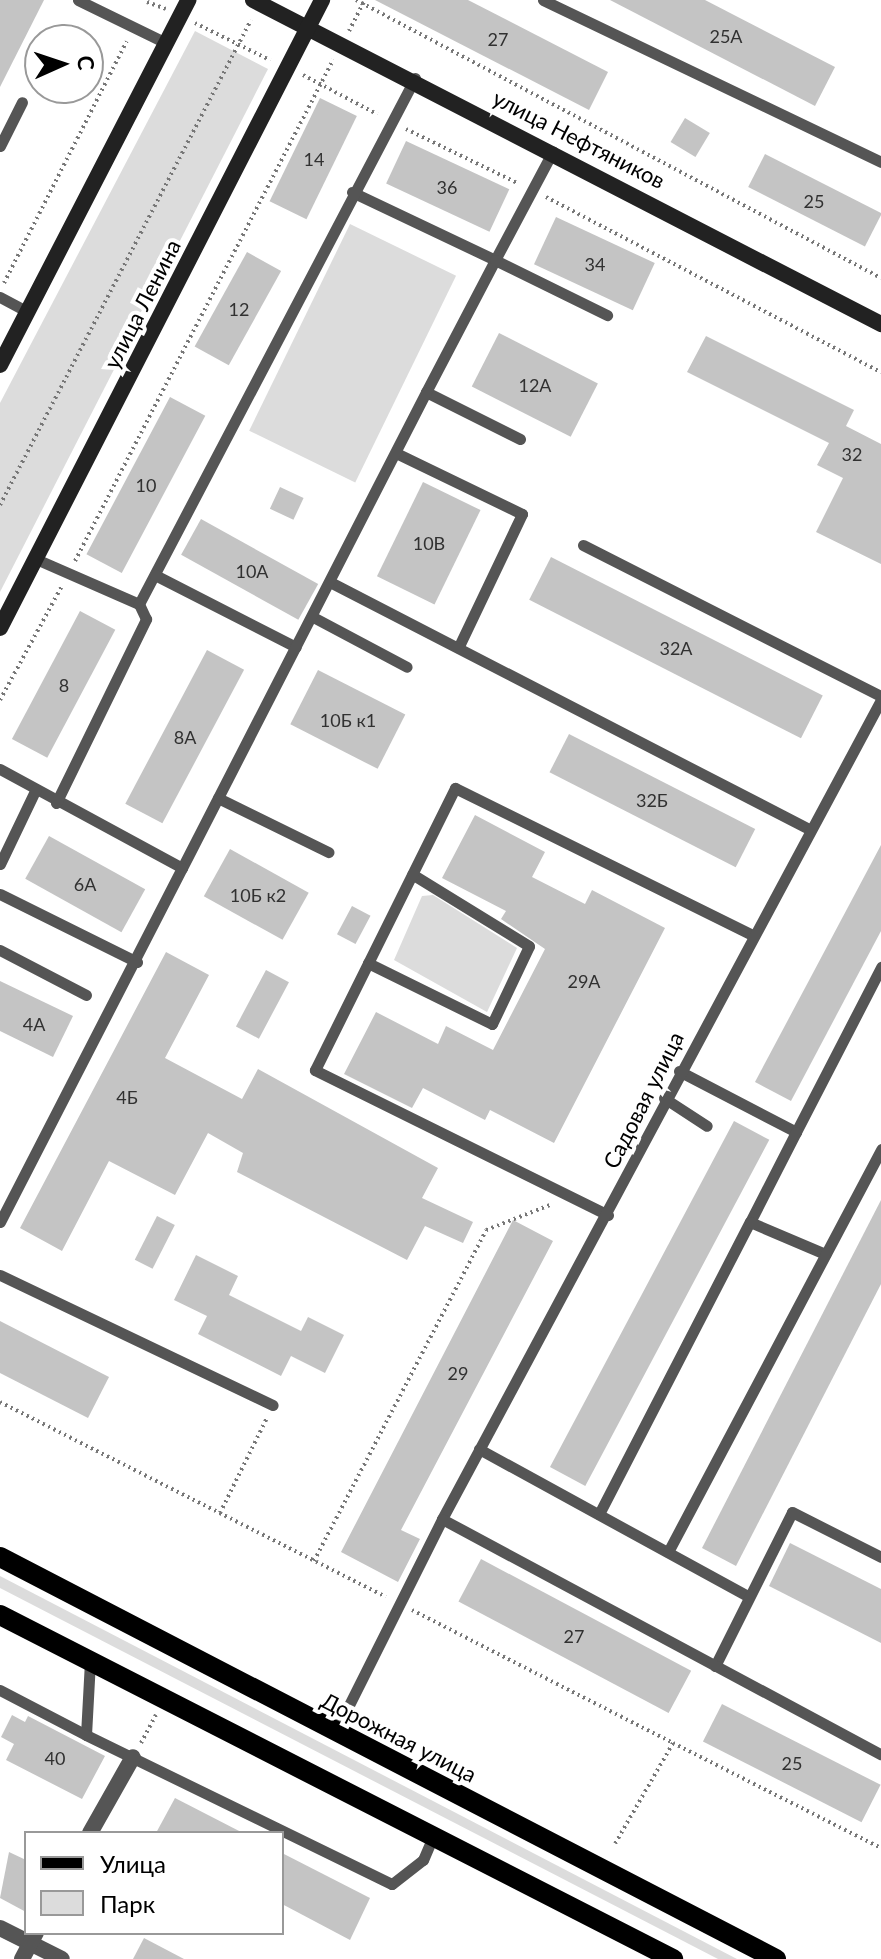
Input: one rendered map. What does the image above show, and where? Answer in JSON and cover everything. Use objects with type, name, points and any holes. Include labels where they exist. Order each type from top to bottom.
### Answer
[{"type":"main road","points":[[0,365],[188,0]]},
{"type":"main road","name":"улица Ленина","points":[[0,628],[322,0]]},
{"type":"main road","name":"улица Нефтяников","points":[[256,2],[416,78],[881,324]]},
{"type":"main road","name":"Дорожная улица","points":[[0,1557],[776,1959]]},
{"type":"main road","points":[[0,1615],[433,1836],[650,1954],[673,1959]]},
{"type":"street","points":[[91,1831],[133,1757]]},
{"type":"street","points":[[0,1928],[34,1938],[62,1959]]},
{"type":"street","points":[[22,1959],[34,1938]]},
{"type":"lane","points":[[78,0],[166,43]]},
{"type":"lane","points":[[543,0],[881,162]]},
{"type":"lane","points":[[139,604],[352,192],[416,78]]},
{"type":"lane","points":[[0,146],[22,102]]},
{"type":"lane","points":[[0,1222],[137,962],[426,392],[553,151]]},
{"type":"lane","points":[[352,192],[607,315]]},
{"type":"lane","points":[[0,294],[28,312]]},
{"type":"lane","points":[[426,392],[520,439]]},
{"type":"lane","points":[[396,453],[522,514],[458,648]]},
{"type":"lane","points":[[583,545],[881,698]]},
{"type":"lane","points":[[36,559],[139,604],[146,619],[56,803]]},
{"type":"lane","points":[[155,575],[296,647]]},
{"type":"lane","points":[[330,582],[807,828]]},
{"type":"lane","points":[[313,617],[407,667]]},
{"type":"lane","name":"Садовая улица","points":[[336,1731],[442,1519],[608,1215],[664,1098],[807,828],[881,698]]},
{"type":"lane","points":[[0,769],[56,803],[182,868]]},
{"type":"lane","points":[[608,1215],[315,1070],[455,788],[751,934]]},
{"type":"lane","points":[[0,864],[36,789]]},
{"type":"lane","points":[[218,798],[328,852]]},
{"type":"lane","points":[[368,963],[492,1024],[529,946],[412,874]]},
{"type":"lane","points":[[0,894],[137,962]]},
{"type":"lane","points":[[0,950],[86,995]]},
{"type":"lane","points":[[599,1514],[796,1132],[878,981],[881,967]]},
{"type":"lane","points":[[679,1071],[796,1132]]},
{"type":"lane","points":[[664,1098],[707,1126]]},
{"type":"lane","points":[[668,1552],[881,1149]]},
{"type":"lane","points":[[750,1222],[825,1254]]},
{"type":"lane","points":[[0,1275],[273,1405]]},
{"type":"lane","points":[[479,1449],[748,1596]]},
{"type":"lane","points":[[715,1666],[792,1512],[881,1557]]},
{"type":"lane","points":[[442,1519],[881,1754]]},
{"type":"lane","points":[[86,1735],[90,1661]]},
{"type":"lane","points":[[0,1690],[284,1831]]},
{"type":"lane","points":[[284,1831],[392,1884],[423,1860],[433,1836]]},
{"type":"path","points":[[0,294],[148,0]]},
{"type":"path","points":[[356,0],[881,278]]},
{"type":"path","points":[[0,505],[256,2]]},
{"type":"path","points":[[0,700],[69,574],[364,2]]},
{"type":"path","points":[[314,1561],[486,1230],[571,1197]]},
{"type":"path","points":[[0,1402],[881,1848]]},
{"type":"path","points":[[220,1513],[273,1405]]},
{"type":"path","points":[[133,1757],[165,1699]]},
{"type":"path","points":[[615,1844],[673,1743]]},
{"type":"green space","points":[[195,31],[268,69],[0,592],[0,403]]},
{"type":"green space","points":[[350,224],[456,276],[355,482],[249,431]]},
{"type":"green space","points":[[433,895],[517,948],[487,1012],[394,960],[422,896]]},
{"type":"green space","points":[[0,1576],[737,1959],[718,1959],[0,1588]]},
{"type":"building","points":[[0,0],[44,0],[32,24],[24,24],[24,40],[0,87]]},
{"type":"building","points":[[375,0],[468,0],[608,72],[589,110]]},
{"type":"building","points":[[610,0],[705,0],[835,67],[815,106]]},
{"type":"building","points":[[320,98],[357,116],[306,219],[270,201]]},
{"type":"building","points":[[685,118],[710,133],[695,157],[671,142]]},
{"type":"building","points":[[406,141],[509,189],[489,232],[386,184]]},
{"type":"building","points":[[765,154],[881,213],[865,246],[748,187]]},
{"type":"building","points":[[556,217],[655,263],[633,310],[534,264]]},
{"type":"building","points":[[247,252],[281,271],[229,365],[195,346]]},
{"type":"building","points":[[499,333],[598,383],[571,437],[472,386]]},
{"type":"building","points":[[706,336],[854,410],[846,426],[881,444],[881,564],[816,532],[843,478],[817,465],[829,443],[687,372]]},
{"type":"building","points":[[170,397],[205,416],[122,573],[86,554]]},
{"type":"building","points":[[423,482],[481,510],[434,604],[377,576]]},
{"type":"building","points":[[280,487],[304,498],[293,520],[270,509]]},
{"type":"building","points":[[201,519],[318,584],[298,620],[181,555]]},
{"type":"building","points":[[551,557],[823,695],[801,738],[529,600]]},
{"type":"building","points":[[80,611],[115,630],[47,758],[12,739]]},
{"type":"building","points":[[207,650],[244,670],[162,823],[125,804]]},
{"type":"building","points":[[318,670],[405,714],[378,769],[290,724]]},
{"type":"building","points":[[569,734],[755,829],[736,867],[549,772]]},
{"type":"building","points":[[475,815],[545,852],[532,877],[585,904],[592,890],[665,928],[554,1143],[490,1110],[485,1120],[423,1088],[412,1108],[344,1074],[376,1012],[438,1044],[446,1026],[493,1050],[545,949],[501,919],[506,911],[442,878]]},
{"type":"building","points":[[49,836],[145,889],[121,932],[25,879]]},
{"type":"building","points":[[881,845],[881,931],[791,1101],[755,1082]]},
{"type":"building","points":[[230,849],[309,893],[283,940],[204,896]]},
{"type":"building","points":[[352,906],[371,916],[356,944],[337,934]]},
{"type":"building","points":[[166,952],[209,975],[165,1058],[242,1099],[258,1069],[438,1168],[422,1198],[473,1222],[463,1243],[425,1226],[407,1260],[237,1172],[243,1153],[208,1133],[175,1195],[109,1161],[62,1251],[20,1228]]},
{"type":"building","points":[[266,970],[289,982],[259,1039],[236,1027]]},
{"type":"building","points":[[0,981],[73,1016],[53,1057],[0,1031]]},
{"type":"building","points":[[734,1121],[769,1140],[585,1486],[550,1467]]},
{"type":"building","points":[[881,1200],[881,1284],[736,1566],[702,1548]]},
{"type":"building","points":[[157,1216],[175,1225],[153,1269],[135,1260]]},
{"type":"building","points":[[513,1220],[553,1241],[401,1530],[420,1539],[398,1582],[341,1552]]},
{"type":"building","points":[[196,1255],[238,1276],[229,1295],[301,1331],[308,1317],[344,1335],[325,1373],[291,1356],[281,1376],[198,1334],[207,1316],[174,1300]]},
{"type":"building","points":[[0,1321],[109,1377],[88,1418],[0,1373]]},
{"type":"building","points":[[790,1543],[881,1589],[881,1643],[769,1586]]},
{"type":"building","points":[[481,1559],[691,1671],[669,1713],[458,1601]]},
{"type":"building","points":[[722,1704],[881,1785],[862,1822],[703,1741]]},
{"type":"building","points":[[12,1715],[25,1722],[28,1716],[105,1756],[82,1799],[6,1760],[14,1744],[1,1737]]},
{"type":"building","points":[[175,1798],[239,1831],[157,1831]]},
{"type":"building","points":[[9,1852],[24,1859],[24,1911],[0,1898]]},
{"type":"building","points":[[284,1854],[370,1898],[350,1940],[284,1905]]},
{"type":"building","points":[[144,1938],[184,1959],[133,1959]]}]
